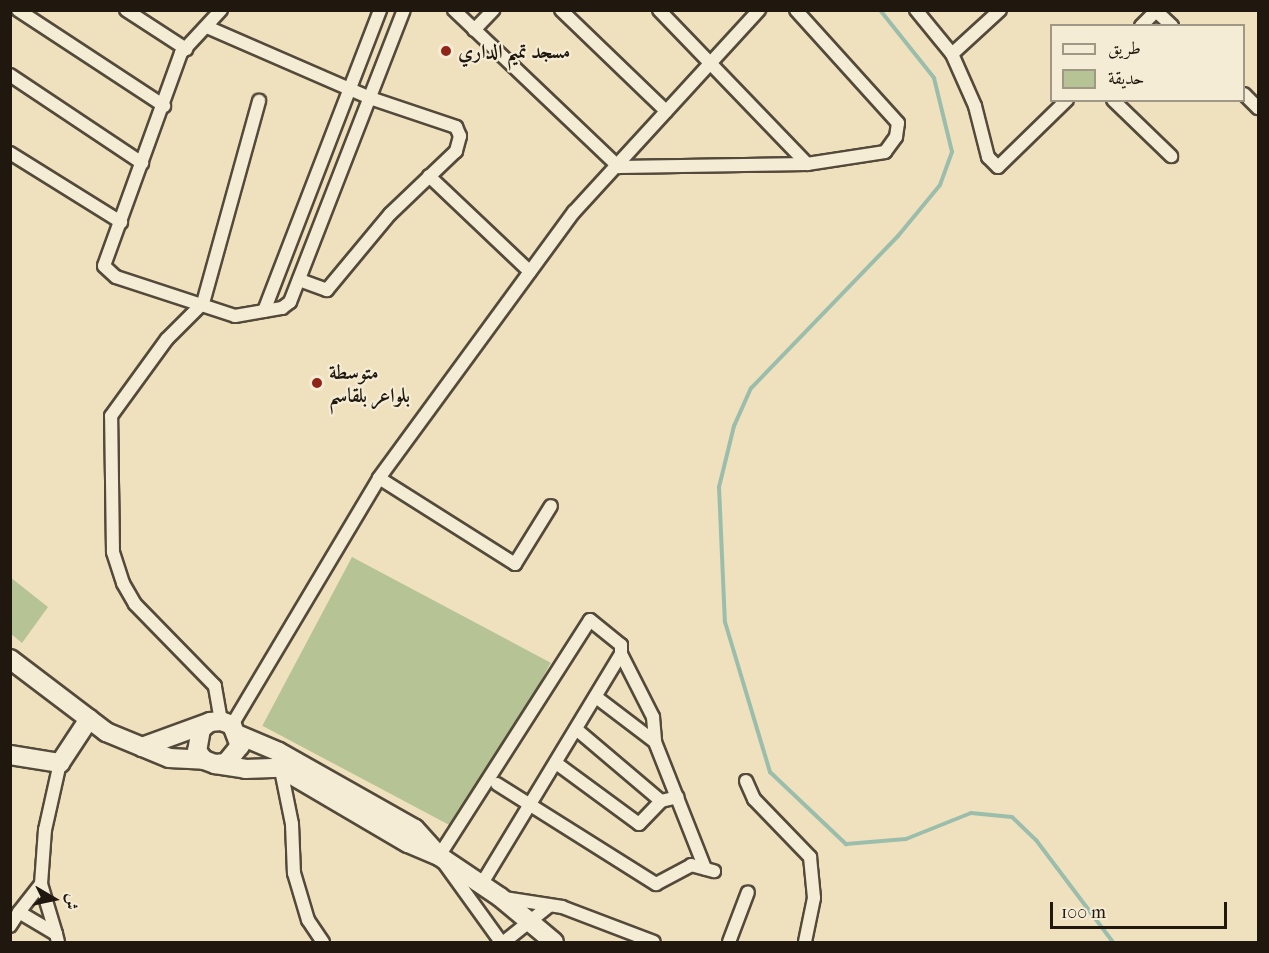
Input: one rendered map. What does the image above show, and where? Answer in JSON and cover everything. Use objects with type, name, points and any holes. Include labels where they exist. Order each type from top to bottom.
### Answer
[{"type":"main road","points":[[10,659],[106,732],[169,758],[226,763],[235,756],[226,726]]},
{"type":"main road","points":[[10,754],[60,763],[89,718]]},
{"type":"main road","points":[[142,747],[226,726]]},
{"type":"main road","points":[[209,762],[196,739],[201,729],[226,726],[408,843],[439,856],[500,897],[554,942]]},
{"type":"main road","points":[[209,762],[280,760]]},
{"type":"street","points":[[18,10],[164,106]]},
{"type":"street","points":[[126,10],[186,49]]},
{"type":"street","points":[[264,311],[380,10]]},
{"type":"street","points":[[221,11],[186,49],[104,266],[117,277],[203,303],[235,316],[282,308],[290,302],[404,10]]},
{"type":"street","points":[[454,10],[619,167],[807,164],[885,152],[896,137],[898,123],[796,10]]},
{"type":"street","points":[[474,30],[493,10]]},
{"type":"street","points":[[561,10],[666,111]]},
{"type":"street","points":[[659,10],[807,164]]},
{"type":"street","points":[[226,726],[379,478],[574,212],[619,167],[666,111],[759,10]]},
{"type":"street","points":[[916,10],[952,54],[975,106],[988,157],[998,167],[1065,102]]},
{"type":"street","points":[[952,54],[1000,10]]},
{"type":"street","points":[[1143,24],[1156,10],[1170,24]]},
{"type":"street","points":[[207,27],[370,98],[456,127],[460,136],[456,151],[390,214],[327,290],[299,280]]},
{"type":"street","points":[[10,75],[142,163]]},
{"type":"street","points":[[1245,95],[1258,108]]},
{"type":"street","points":[[226,726],[215,686],[135,604],[113,552],[111,416],[167,339],[203,303],[259,101]]},
{"type":"street","points":[[1115,102],[1171,156]]},
{"type":"street","points":[[10,153],[121,222]]},
{"type":"street","points":[[429,176],[530,272]]},
{"type":"street","points":[[379,478],[515,564],[550,506]]},
{"type":"street","points":[[497,784],[656,884],[691,865],[709,870],[655,742],[653,717],[621,654],[621,645],[590,620],[439,856],[502,942],[549,906]]},
{"type":"street","points":[[481,885],[621,654]]},
{"type":"street","points":[[596,697],[655,742]]},
{"type":"street","points":[[576,729],[661,801]]},
{"type":"street","points":[[280,760],[292,824],[294,873],[308,920],[323,942]]},
{"type":"street","points":[[57,938],[41,884],[45,830],[60,763]]},
{"type":"street","points":[[556,763],[639,824],[661,801],[678,798]]},
{"type":"street","points":[[746,781],[754,799],[810,857],[814,898],[805,942]]},
{"type":"street","points":[[10,926],[41,884]]},
{"type":"street","points":[[729,942],[748,892]]},
{"type":"street","points":[[500,897],[549,906],[654,942]]},
{"type":"street","points":[[19,912],[57,938]]},
{"type":"green space","points":[[352,557],[551,663],[461,831],[262,726]]},
{"type":"green space","points":[[10,577],[48,607],[22,643],[11,634]]},
{"type":"waterway","points":[[880,10],[934,78],[952,152],[940,185],[898,236],[751,388],[734,426],[719,487],[725,622],[770,772],[846,844],[906,839],[971,813],[1012,817],[1036,840],[1113,942]]},
{"type":"place","name":"مسجد تميم الداري","points":[[446,51]]},
{"type":"place","name":"متوسطة بلواعر بلقاسم","points":[[317,383]]}]
